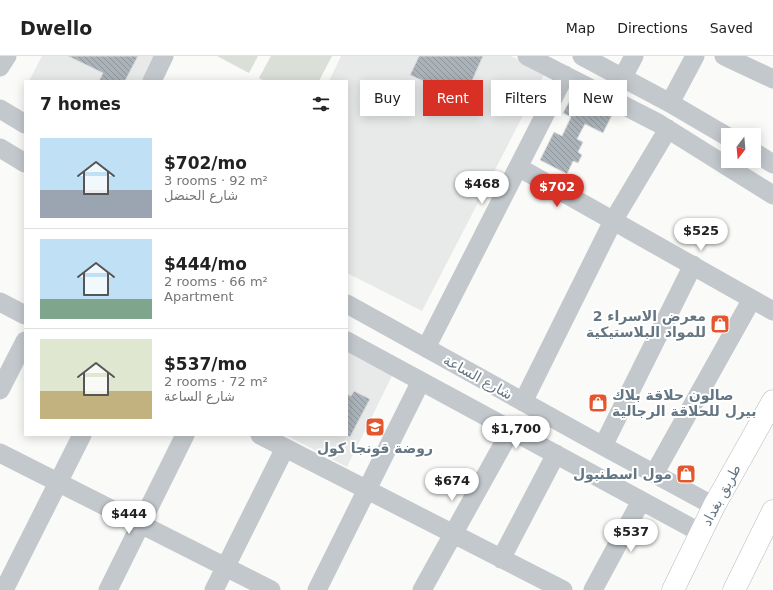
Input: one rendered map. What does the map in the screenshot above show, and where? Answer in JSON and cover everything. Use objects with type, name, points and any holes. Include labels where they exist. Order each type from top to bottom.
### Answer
[{"type":"main road","name":"طريق بغداد","points":[[673,590],[714,506],[773,401]]},
{"type":"main road","points":[[734,590],[773,511]]},
{"type":"street","points":[[0,67],[7,56]]},
{"type":"street","points":[[152,80],[164,56]]},
{"type":"street","points":[[527,56],[668,129],[773,195]]},
{"type":"street","points":[[582,56],[670,103],[721,133]]},
{"type":"street","points":[[623,77],[634,56]]},
{"type":"street","points":[[670,103],[695,56]]},
{"type":"street","points":[[724,56],[773,79]]},
{"type":"street","points":[[426,348],[565,76]]},
{"type":"street","points":[[0,109],[24,123]]},
{"type":"street","points":[[523,402],[613,221],[668,129]]},
{"type":"street","points":[[0,148],[24,162]]},
{"type":"street","points":[[761,156],[773,164]]},
{"type":"street","points":[[518,168],[773,311]]},
{"type":"street","points":[[603,446],[693,265]]},
{"type":"street","points":[[654,474],[752,299]]},
{"type":"street","points":[[0,302],[24,314]]},
{"type":"street","name":"شارع الساعة","points":[[348,306],[714,506]]},
{"type":"street","points":[[348,342],[701,533]]},
{"type":"street","points":[[0,390],[24,343]]},
{"type":"street","points":[[317,590],[421,381]]},
{"type":"street","points":[[422,590],[511,430]]},
{"type":"street","points":[[4,590],[81,436]]},
{"type":"street","points":[[108,590],[185,436]]},
{"type":"street","points":[[262,436],[563,590]]},
{"type":"street","points":[[214,590],[285,448]]},
{"type":"street","points":[[0,453],[271,590]]},
{"type":"street","points":[[501,559],[556,454]]},
{"type":"street","points":[[664,513],[679,487]]},
{"type":"street","points":[[593,590],[641,501]]},
{"type":"shaded area","points":[[42,56],[155,56],[143,80],[30,80]]},
{"type":"shaded area","points":[[217,56],[258,56],[249,73]]},
{"type":"shaded area","points":[[271,56],[332,56],[320,80],[262,80],[259,78]]},
{"type":"shaded area","points":[[341,56],[511,56],[545,73],[541,80],[491,80],[491,116],[523,116],[422,311],[348,274],[348,80],[329,80]]},
{"type":"shaded area","points":[[348,348],[394,372],[347,467],[288,436],[348,436]]},
{"type":"building","points":[[68,56],[138,56],[126,80],[100,80],[103,73]]},
{"type":"building","points":[[419,56],[483,56],[472,80],[423,81],[410,75]]},
{"type":"building","points":[[569,102],[569,116],[563,113]]},
{"type":"building","points":[[569,116],[612,116],[603,133],[585,124],[577,139],[583,142],[578,152],[582,155],[578,163],[573,161],[567,174],[540,160],[554,132],[562,136],[571,117]]},
{"type":"building","points":[[354,391],[370,399],[350,437],[348,436],[348,394],[351,396]]},
{"type":"place","name":"معرض الاسراء 2 للمواد البلاستيكية","points":[[720,324]]},
{"type":"place","name":"صالون حلاقة بلاك بيرل للحلاقة الرجالية","points":[[598,403]]},
{"type":"place","name":"روضة قونجا كول","points":[[375,427]]},
{"type":"place","name":"مول اسطنبول","points":[[686,474]]}]
